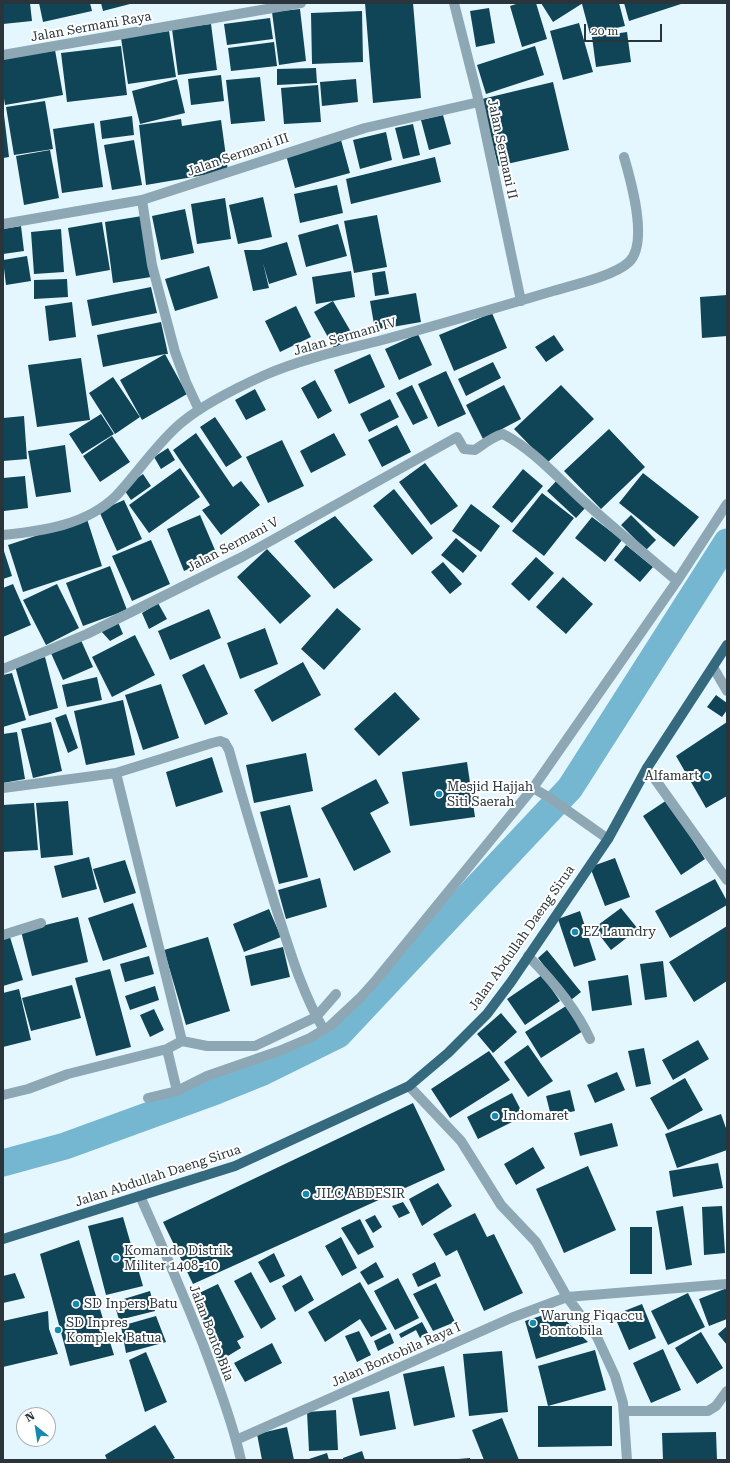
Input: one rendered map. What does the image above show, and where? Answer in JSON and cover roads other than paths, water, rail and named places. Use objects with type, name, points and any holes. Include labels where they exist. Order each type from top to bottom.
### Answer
[{"type":"main road","name":"Jalan Abdullah Daeng Sirua","points":[[3,1239],[235,1166],[408,1086],[448,1053],[487,1014],[608,839],[646,768],[727,645]]},
{"type":"street","name":"Jalan Sermani Raya","points":[[3,55],[300,3]]},
{"type":"street","name":"Jalan Sermani II","points":[[454,3],[479,102],[521,301]]},
{"type":"street","name":"Jalan Sermani III","points":[[3,224],[142,200],[365,128],[479,102]]},
{"type":"street","name":"Jalan Sermani IV","points":[[3,535],[55,528],[76,521],[92,513],[115,496],[181,423],[229,392],[267,374],[310,359],[521,301],[611,272],[626,265],[635,254],[638,246],[637,214],[631,182],[624,157]]},
{"type":"street","points":[[142,200],[152,265],[175,352],[199,410]]},
{"type":"street","name":"Jalan Sermani V","points":[[3,669],[86,634],[242,557],[457,437],[464,449],[475,450],[487,440],[503,434],[510,438],[526,449],[610,525],[677,581]]},
{"type":"street","points":[[148,1098],[177,1091],[207,1076],[279,1051],[310,1038],[324,1030],[360,998],[533,788],[677,581],[727,504]]},
{"type":"street","points":[[713,667],[727,691]]},
{"type":"street","points":[[3,788],[116,773],[212,743],[220,741],[225,743],[249,824],[291,954],[316,1017],[324,1030]]},
{"type":"street","points":[[646,768],[727,880]]},
{"type":"street","points":[[116,773],[182,1041]]},
{"type":"street","points":[[533,788],[550,798],[608,839]]},
{"type":"street","points":[[3,935],[41,923]]},
{"type":"street","points":[[528,956],[564,997],[584,1025],[590,1039]]},
{"type":"street","points":[[3,1095],[28,1089],[68,1074],[167,1049],[182,1041],[207,1046],[254,1046],[316,1017],[336,994]]},
{"type":"street","points":[[167,1049],[177,1091]]},
{"type":"street","points":[[408,1086],[461,1141],[501,1205],[536,1242],[567,1297],[597,1337],[614,1376],[623,1403],[627,1460]]},
{"type":"street","name":"Jalan Bonto Bila","points":[[140,1196],[177,1280],[214,1372],[241,1460]]},
{"type":"street","name":"Jalan Bontobila Raya I","points":[[236,1440],[512,1318],[567,1297],[727,1284]]},
{"type":"street","points":[[624,1411],[708,1411],[716,1406],[727,1391]]},
{"type":"waterway","points":[[3,1163],[65,1146],[216,1091],[263,1072],[338,1035],[570,788],[727,542]]},
{"type":"place","name":"Alfamart","points":[[707,776]]},
{"type":"place","name":"Mesjid Hajjah Siti Saerah","points":[[439,794]]},
{"type":"place","name":"EZ Laundry","points":[[575,932]]},
{"type":"place","name":"Indomaret","points":[[495,1116]]},
{"type":"place","name":"JILC ABDESIR","points":[[306,1194]]},
{"type":"place","name":"Komando Distrik Militer 1408-10","points":[[116,1258]]},
{"type":"place","name":"SD Inpers Batu","points":[[76,1304]]},
{"type":"place","name":"Warung Fiqaccu Bontobila","points":[[533,1323]]},
{"type":"place","name":"SD Inpres Komplek Batua","points":[[58,1330]]}]
